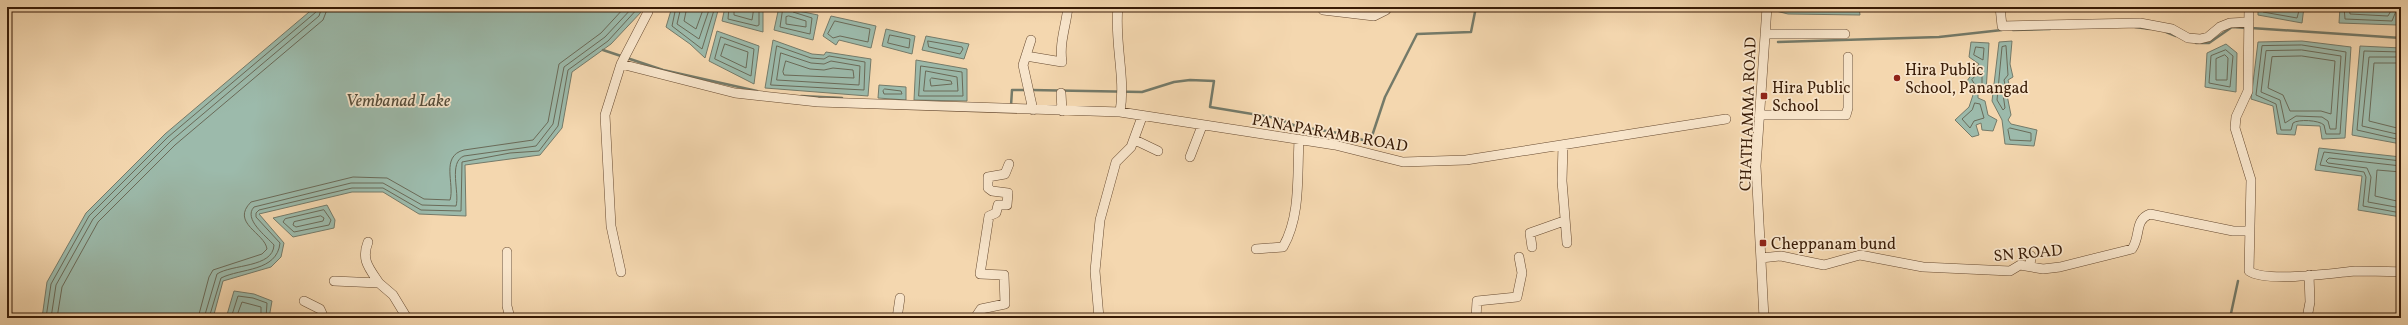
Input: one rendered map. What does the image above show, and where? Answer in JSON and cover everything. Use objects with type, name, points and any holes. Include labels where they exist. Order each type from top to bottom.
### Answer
[{"type":"street","points":[[621,272],[611,226],[605,115],[621,64],[648,12],[648,7]]},
{"type":"street","points":[[1026,56],[1062,62],[1060,48],[1066,27],[1068,7]]},
{"type":"street","points":[[1118,7],[1116,20],[1123,92],[1120,112]]},
{"type":"street","points":[[1323,10],[1347,10],[1374,16],[1386,10],[1386,7]]},
{"type":"street","name":"CHATHAMMA ROAD","points":[[1764,318],[1756,166],[1767,7]]},
{"type":"street","points":[[2000,7],[2002,26],[2140,23],[2172,29],[2188,38],[2200,39],[2208,37],[2220,26],[2230,22],[2249,22]]},
{"type":"street","points":[[2249,7],[2248,91],[2236,117],[2234,128],[2251,180],[2247,231],[2249,271],[2254,274],[2308,275],[2356,271],[2401,272]]},
{"type":"street","points":[[1765,34],[1845,34]]},
{"type":"street","points":[[1031,40],[1023,65],[1034,110]]},
{"type":"street","points":[[1760,115],[1846,115],[1848,108],[1848,58]]},
{"type":"street","name":"PANAPARAMB ROAD","points":[[621,64],[735,93],[818,102],[1120,112],[1142,117],[1335,145],[1402,162],[1466,160],[1726,119]]},
{"type":"street","points":[[1061,93],[1062,111]]},
{"type":"street","points":[[1099,318],[1095,272],[1100,220],[1116,162],[1131,147],[1135,140],[1142,117]]},
{"type":"street","points":[[1190,157],[1202,126]]},
{"type":"street","points":[[1135,140],[1158,151]]},
{"type":"street","points":[[1256,249],[1283,247],[1290,236],[1295,218],[1299,140]]},
{"type":"street","points":[[1563,145],[1562,181],[1564,221],[1567,243]]},
{"type":"street","points":[[975,318],[981,309],[1005,304],[1004,274],[980,274],[989,216],[996,213],[998,205],[1007,205],[1008,193],[988,188],[988,177],[1005,174],[1009,164]]},
{"type":"street","name":"SN ROAD","points":[[1761,258],[1782,256],[1824,265],[1860,255],[1923,267],[2010,271],[2020,265],[2044,269],[2060,267],[2113,252],[2132,249],[2138,240],[2139,225],[2144,217],[2150,214],[2215,228],[2247,231]]},
{"type":"street","points":[[1532,247],[1530,233],[1564,221]]},
{"type":"street","points":[[368,242],[364,251],[365,264],[379,283],[393,295],[406,318]]},
{"type":"street","points":[[507,252],[507,306],[510,318]]},
{"type":"street","points":[[2030,266],[2031,256]]},
{"type":"street","points":[[1476,318],[1477,301],[1516,298],[1522,273],[1519,257]]},
{"type":"street","points":[[2306,318],[2310,302],[2308,275]]},
{"type":"street","points":[[334,281],[379,283]]},
{"type":"street","points":[[897,318],[900,298]]},
{"type":"street","points":[[304,301],[320,309],[324,318]]},
{"type":"water","name":"Vembanad Lake","points":[[315,7],[643,7],[643,10],[611,44],[572,72],[562,128],[540,155],[465,165],[466,216],[419,214],[383,192],[352,192],[259,214],[284,243],[281,257],[271,267],[223,281],[213,318],[42,318],[47,282],[86,213],[165,134]]},
{"type":"water","points":[[672,7],[719,7],[705,58],[690,44],[666,27]]},
{"type":"water","points":[[725,7],[763,7],[763,32],[722,21]]},
{"type":"water","points":[[779,7],[818,15],[813,40],[774,30]]},
{"type":"water","points":[[1777,7],[1859,7],[1860,15],[1788,14],[1776,11]]},
{"type":"water","points":[[2258,7],[2304,7],[2302,23],[2258,15]]},
{"type":"water","points":[[2340,7],[2400,7],[2397,25],[2339,23]]},
{"type":"water","points":[[831,16],[876,26],[871,48],[839,40],[836,45],[823,36]]},
{"type":"water","points":[[886,29],[915,36],[912,54],[882,46]]},
{"type":"water","points":[[717,31],[759,46],[754,84],[709,61]]},
{"type":"water","points":[[926,36],[969,44],[964,59],[922,50]]},
{"type":"water","points":[[773,40],[812,54],[824,55],[826,52],[871,59],[868,96],[765,88]]},
{"type":"water","points":[[2012,41],[2010,64],[2013,77],[2008,80],[2011,92],[2007,95],[2011,115],[2008,120],[2011,124],[2037,130],[2034,146],[2005,144],[2002,120],[1992,101],[1999,42]]},
{"type":"water","points":[[2302,41],[2351,47],[2345,138],[2322,139],[2320,126],[2297,125],[2295,135],[2277,134],[2273,106],[2251,99],[2258,42]]},
{"type":"water","points":[[1971,42],[1989,43],[1986,92],[1978,92],[1978,98],[1985,101],[1988,115],[1997,120],[1993,131],[1982,130],[1981,123],[1976,125],[1979,135],[1972,137],[1955,120],[1969,107],[1974,92],[1967,81],[1979,64],[1969,57]]},
{"type":"water","points":[[2226,44],[2237,53],[2236,92],[2205,87],[2207,53]]},
{"type":"water","points":[[2360,46],[2401,48],[2401,144],[2352,135]]},
{"type":"water","points":[[916,60],[967,69],[967,101],[914,100]]},
{"type":"water","points":[[879,85],[906,87],[906,100],[878,98]]},
{"type":"water","points":[[2319,148],[2401,157],[2401,217],[2358,210],[2362,176],[2315,170]]},
{"type":"water","points":[[327,205],[335,220],[334,228],[293,237],[273,218]]},
{"type":"water","points":[[234,291],[254,294],[272,301],[269,318],[226,318]]},
{"type":"waterway","points":[[1031,90],[1142,92],[1174,82],[1190,80],[1214,81],[1210,107],[1276,118],[1296,126],[1338,133],[1370,142],[1385,97],[1417,34],[1471,32],[1476,7]]},
{"type":"waterway","points":[[2135,27],[2150,29]]},
{"type":"waterway","points":[[2196,43],[2209,43],[2232,27],[2246,28]]},
{"type":"waterway","points":[[2251,28],[2401,38]]},
{"type":"waterway","points":[[2013,30],[2050,29]]},
{"type":"waterway","points":[[1778,42],[1939,37],[2002,30]]},
{"type":"waterway","points":[[2166,32],[2176,36]]},
{"type":"waterway","points":[[603,50],[663,70],[757,91]]},
{"type":"waterway","points":[[1011,106],[1012,90],[1026,90]]},
{"type":"waterway","points":[[801,96],[842,98]]},
{"type":"waterway","points":[[2230,318],[2238,281]]},
{"type":"place","name":"Hira Public School, Panangad","points":[[1897,78]]},
{"type":"place","name":"Hira Public School","points":[[1764,96]]},
{"type":"place","name":"Cheppanam bund","points":[[1763,243]]}]
